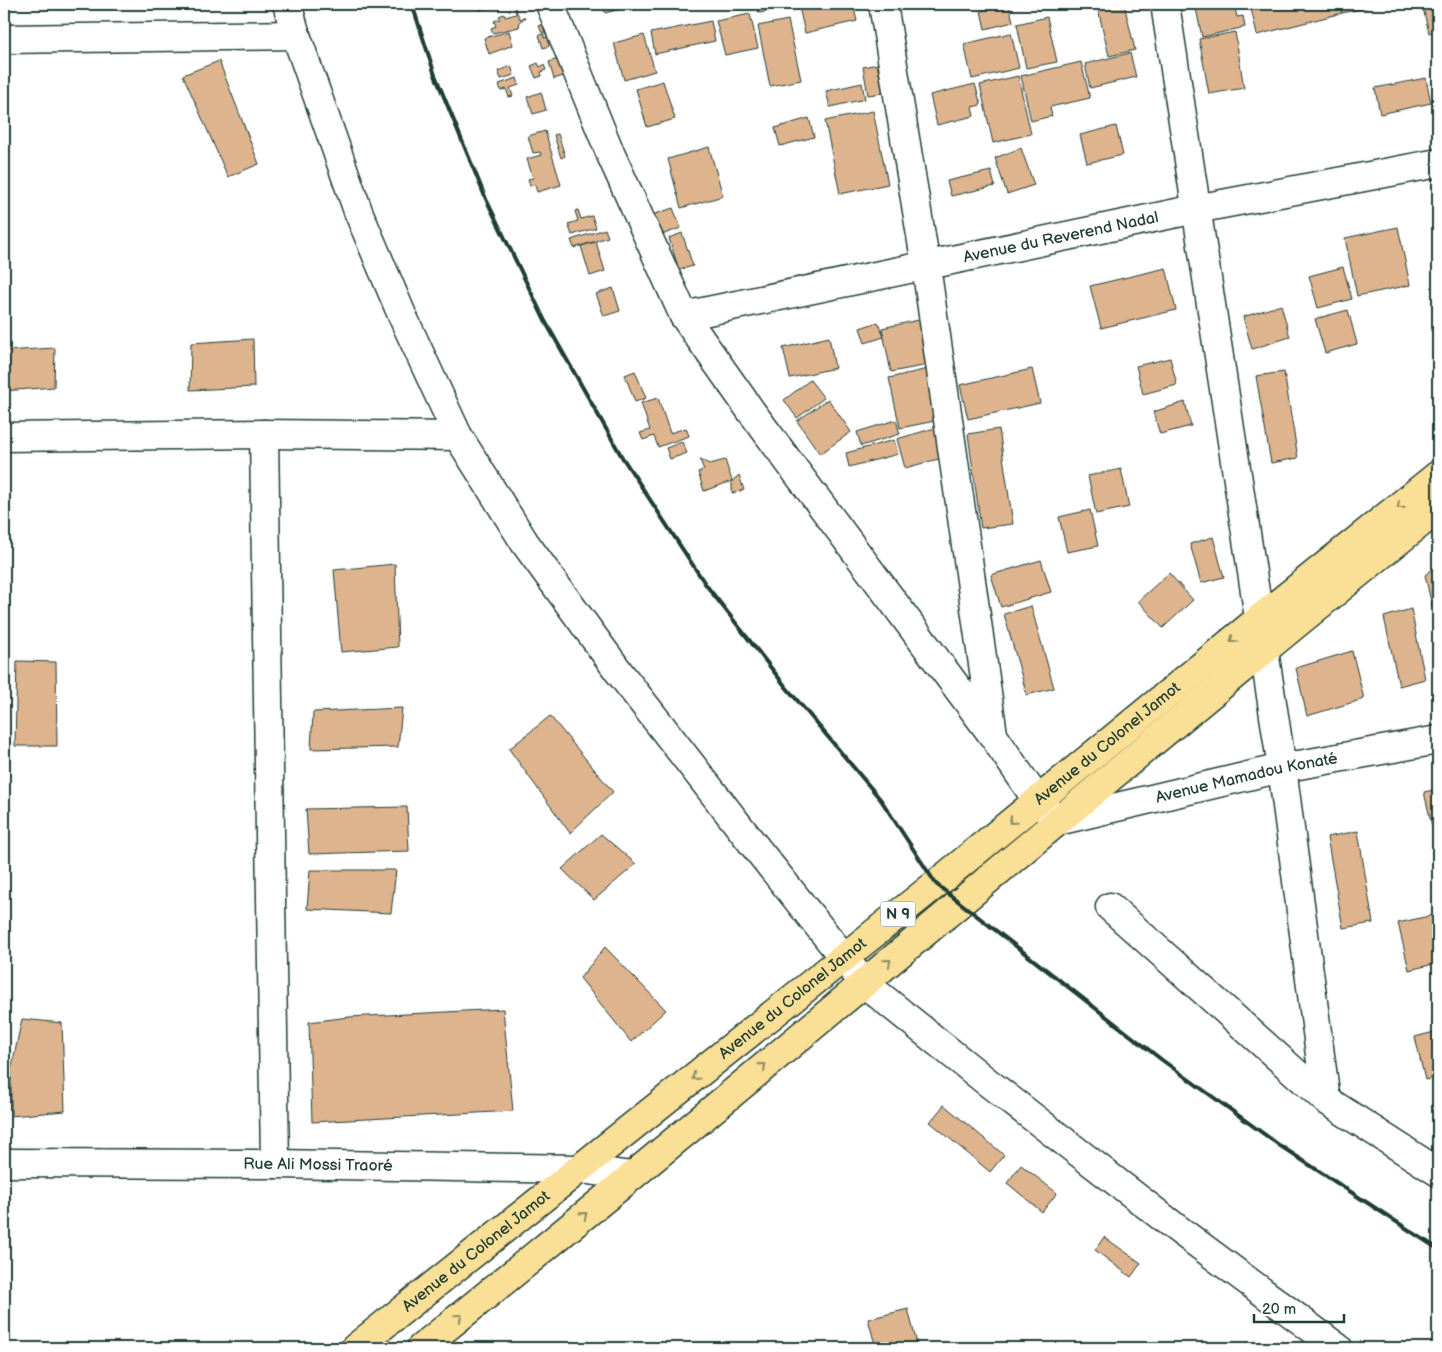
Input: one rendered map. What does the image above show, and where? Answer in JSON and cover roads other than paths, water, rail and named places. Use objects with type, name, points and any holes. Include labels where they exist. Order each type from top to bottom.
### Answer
[{"type":"main road","name":"Avenue du Colonel Jamot","points":[[355,1348],[843,958],[1259,618],[1438,475]]},
{"type":"main road","name":"Avenue du Colonel Jamot","points":[[424,1347],[1264,649],[1438,509]]},
{"type":"street","points":[[287,4],[296,35],[358,211],[402,315],[458,436],[525,542],[620,672],[843,958],[864,983],[1017,1106],[1338,1348]]},
{"type":"street","points":[[550,4],[611,155],[684,316],[756,419],[994,737],[1037,800],[1058,821]]},
{"type":"street","points":[[883,4],[926,266],[994,737]]},
{"type":"street","points":[[1165,4],[1282,768],[1326,1100]]},
{"type":"street","points":[[4,39],[296,35]]},
{"type":"street","name":"Avenue du Reverend Nadal","points":[[684,316],[1196,210],[1438,163]]},
{"type":"street","points":[[4,437],[264,434],[458,436]]},
{"type":"street","points":[[264,434],[275,1164]]},
{"type":"street","name":"Avenue Mamadou Konaté","points":[[1058,821],[1282,768],[1438,740]]},
{"type":"street","points":[[1110,906],[1326,1100],[1438,1172]]},
{"type":"street","name":"Rue Ali Mossi Traoré","points":[[4,1163],[275,1164],[580,1169],[632,1176]]},
{"type":"railway","points":[[412,4],[435,75],[486,199],[545,321],[622,457],[706,585],[786,687],[881,800],[936,884],[1162,1060],[1279,1145],[1438,1249]]}]
